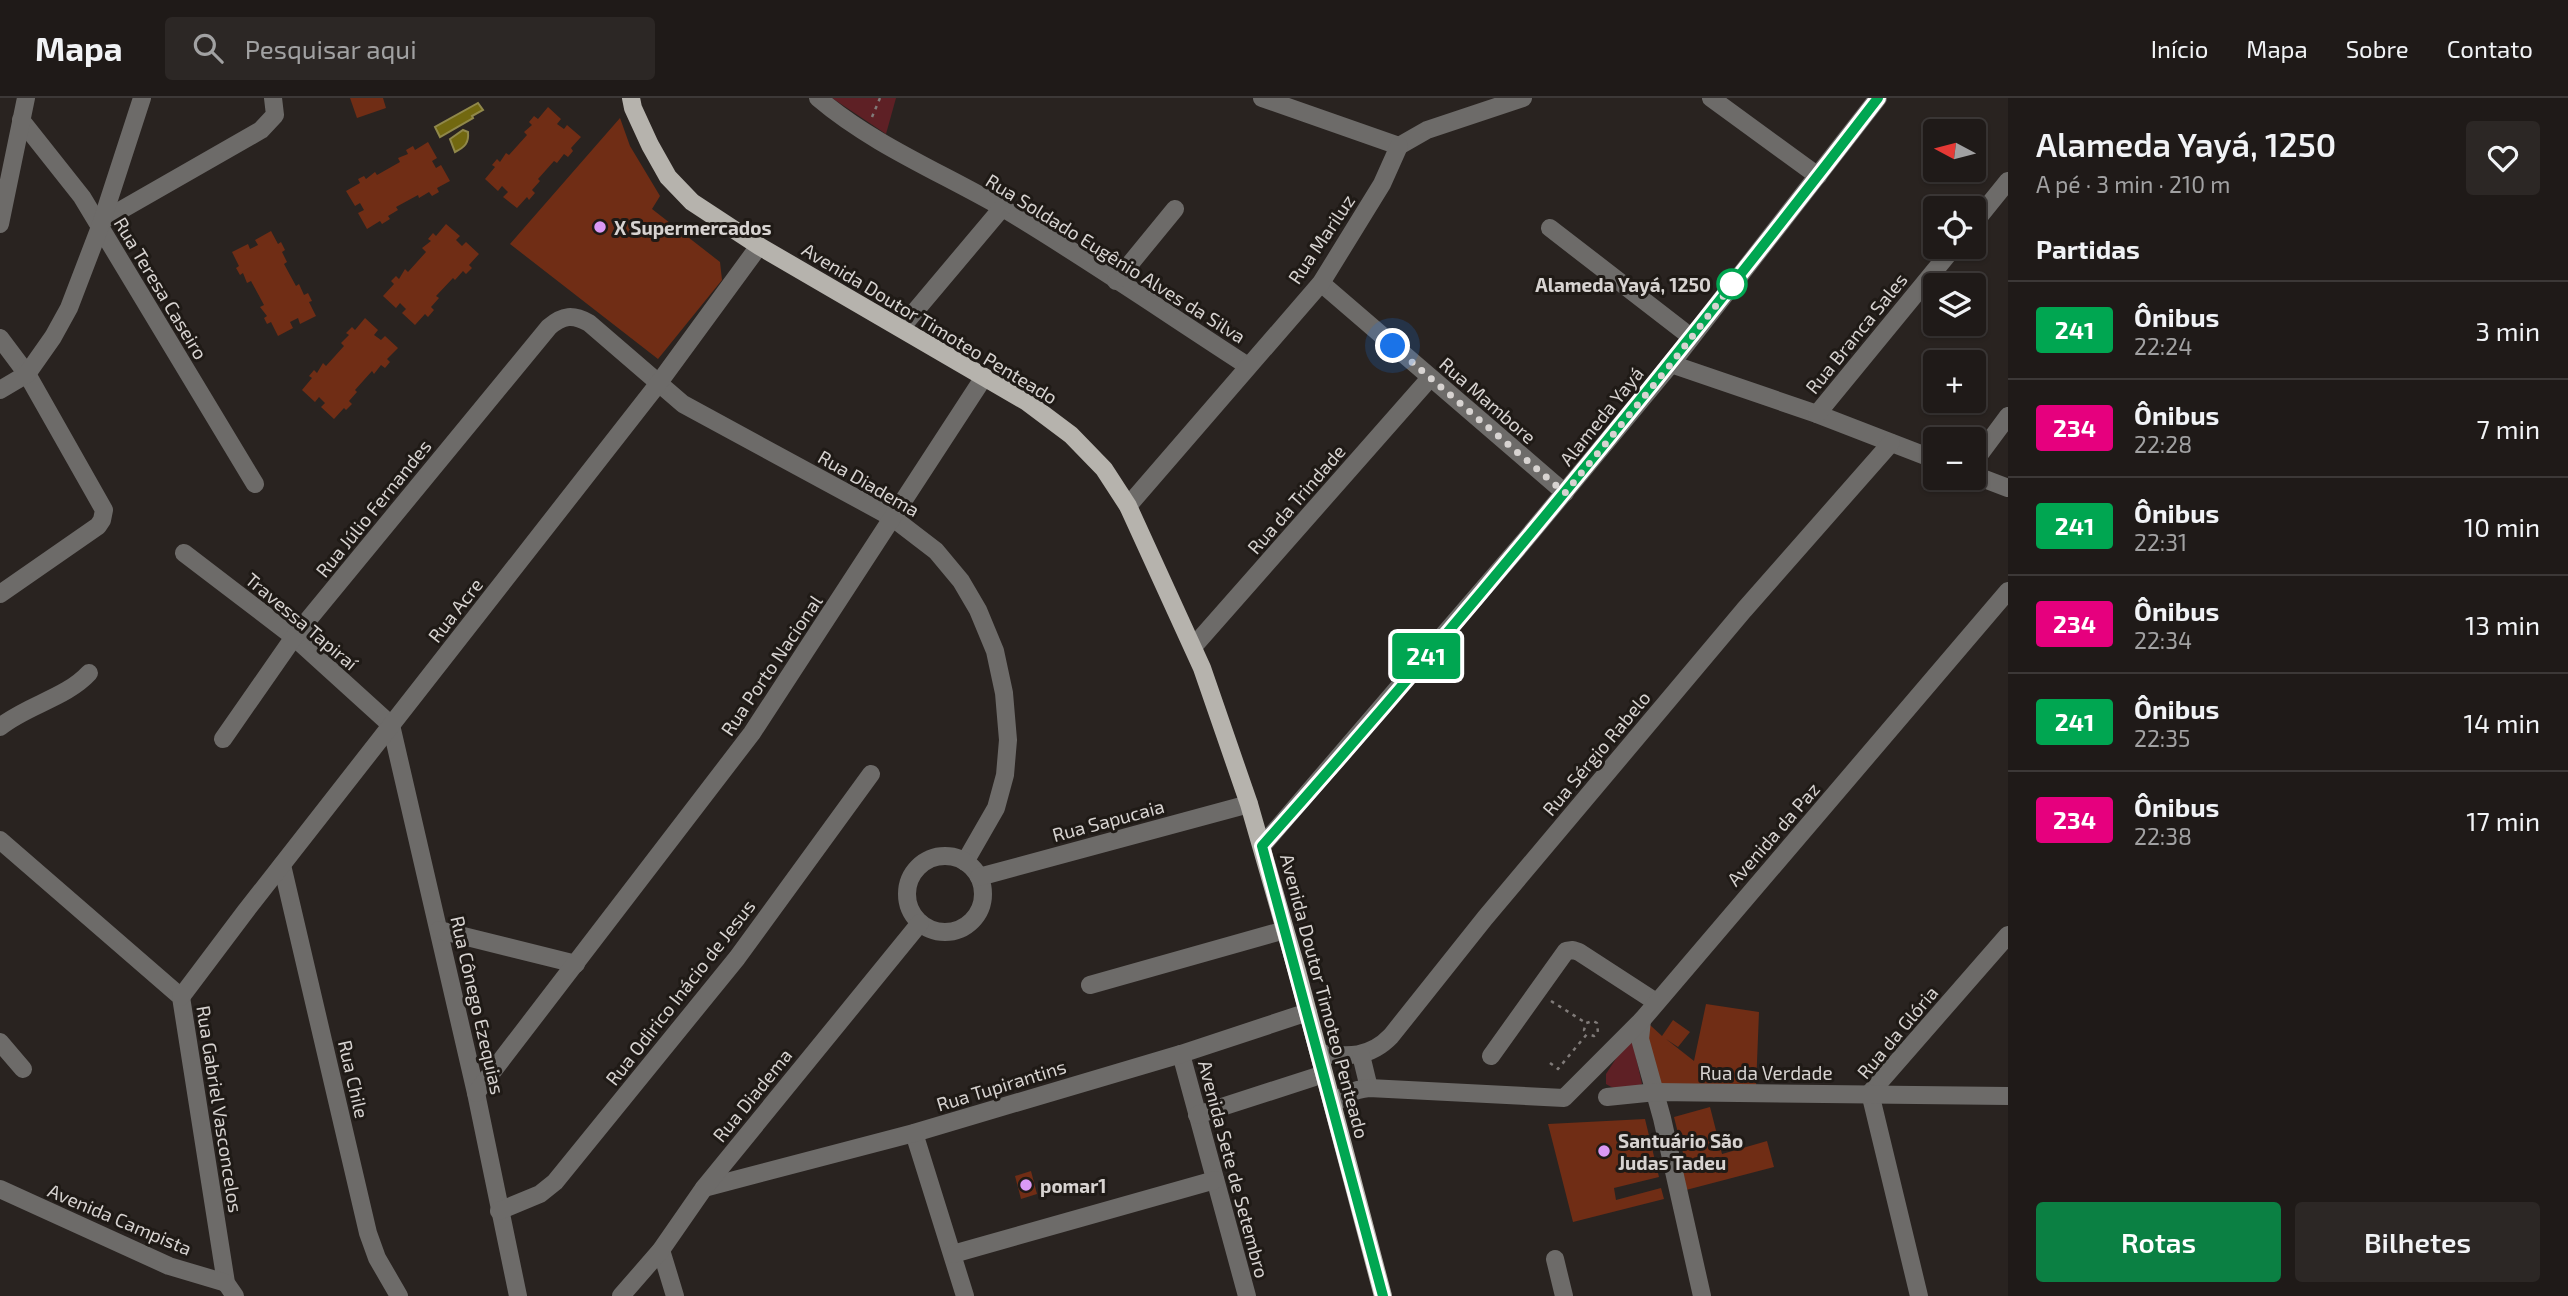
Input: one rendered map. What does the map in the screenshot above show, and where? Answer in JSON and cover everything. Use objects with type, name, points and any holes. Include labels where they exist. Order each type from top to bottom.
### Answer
[{"type":"main road","name":"Avenida Doutor Timoteo Penteado","points":[[629,101],[668,177],[692,202],[759,246],[1027,402],[1071,435],[1104,469],[1128,506],[1193,647],[1249,804],[1308,1012],[1383,1296]]},
{"type":"street","points":[[0,224],[26,98]]},
{"type":"street","points":[[0,390],[27,374],[69,308],[101,224],[142,98]]},
{"type":"street","name":"Rua Soldado Eugênio Alves da Silva","points":[[818,98],[865,132],[1055,240],[1248,366]]},
{"type":"street","points":[[1262,98],[1399,146],[1427,130],[1519,99]]},
{"type":"street","points":[[1711,98],[1818,176]]},
{"type":"street","name":"Alameda Yayá","points":[[1262,846],[1565,493],[1671,364],[1878,98]]},
{"type":"street","points":[[101,224],[261,130],[274,106]]},
{"type":"street","name":"Rua Teresa Caseiro","points":[[21,120],[101,224],[254,484]]},
{"type":"street","name":"Rua Mariluz","points":[[1128,506],[1321,283],[1382,184],[1399,146]]},
{"type":"street","points":[[1986,208],[2008,181]]},
{"type":"street","points":[[901,328],[1002,208]]},
{"type":"street","points":[[1116,281],[1175,209]]},
{"type":"street","points":[[1550,228],[1691,337]]},
{"type":"street","name":"Rua Acre","points":[[181,997],[657,384],[759,246]]},
{"type":"street","name":"Rua Branca Sales","points":[[1817,414],[1944,259]]},
{"type":"street","name":"Rua Mambore","points":[[1321,283],[1565,493]]},
{"type":"street","name":"Rua Diadema","points":[[568,316],[579,317],[589,323],[683,404],[893,518],[936,551],[961,581],[978,610],[995,651],[1004,694],[1008,740],[1005,775],[996,808],[965,862]]},
{"type":"street","name":"Rua Júlio Fernandes","points":[[223,739],[294,637],[549,327],[558,319],[568,316]]},
{"type":"street","points":[[0,338],[27,374],[104,510],[98,526],[0,594]]},
{"type":"street","points":[[1671,364],[1817,414],[1923,455]]},
{"type":"street","name":"Rua Porto Nacional","points":[[476,1093],[752,733],[984,377]]},
{"type":"street","name":"Rua da Trindade","points":[[1193,647],[1430,378]]},
{"type":"street","points":[[1986,446],[2008,416]]},
{"type":"street","name":"Rua Sérgio Rabelo","points":[[1361,1055],[1372,1052],[1391,1036],[1485,918],[1744,610],[1891,443]]},
{"type":"street","points":[[1986,480],[2008,488]]},
{"type":"street","name":"Travessa Tapiraí","points":[[184,553],[294,637],[391,725]]},
{"type":"street","name":"Avenida da Paz","points":[[1369,1088],[1564,1098],[1642,1020],[2008,591]]},
{"type":"street","points":[[0,727],[23,710],[70,688],[89,674]]},
{"type":"street","name":"Rua Cônego Ezequias","points":[[391,725],[476,1093],[517,1296]]},
{"type":"street","name":"Rua Odirico Inácio de Jesus","points":[[499,1211],[540,1194],[555,1182],[737,958],[871,774]]},
{"type":"street","name":"Rua Sapucaia","points":[[979,877],[1249,804]]},
{"type":"street","name":"Rua Gabriel Vasconcelos","points":[[0,840],[181,997],[230,1289]]},
{"type":"street","points":[[941,856],[953,857],[965,862],[979,877],[983,890],[982,903],[977,915],[968,925],[957,931],[944,933],[931,930],[920,923],[912,913],[907,889],[911,877],[929,860],[941,856]]},
{"type":"street","name":"Rua Chile","points":[[282,865],[368,1233],[377,1258],[399,1296]]},
{"type":"street","name":"Rua Diadema","points":[[621,1296],[661,1250],[704,1188],[920,923]]},
{"type":"street","points":[[439,930],[576,964]]},
{"type":"street","points":[[1090,985],[1285,930]]},
{"type":"street","name":"Rua da Glória","points":[[1919,1296],[1870,1093],[2008,934]]},
{"type":"street","points":[[1490,1056],[1566,951],[1573,950],[1657,1002]]},
{"type":"street","name":"Rua Tupirantins","points":[[704,1188],[914,1133],[1181,1054],[1308,1012]]},
{"type":"street","points":[[1642,1020],[1640,1039],[1656,1092],[1702,1296]]},
{"type":"street","points":[[0,1042],[12,1064]]},
{"type":"street","points":[[1319,1053],[1361,1055],[1369,1088],[1353,1090],[1333,1105]]},
{"type":"street","name":"Avenida Sete de Setembro","points":[[1181,1054],[1247,1296]]},
{"type":"street","points":[[1197,1115],[1324,1074]]},
{"type":"street","name":"Rua da Verdade","points":[[1607,1097],[1656,1092],[2008,1096]]},
{"type":"street","points":[[914,1133],[965,1296]]},
{"type":"street","points":[[953,1254],[1215,1180]]},
{"type":"street","name":"Avenida Campista","points":[[0,1189],[169,1266],[230,1289]]},
{"type":"street","points":[[661,1250],[675,1296]]},
{"type":"street","points":[[1555,1259],[1564,1296]]},
{"type":"path","points":[[870,123],[880,98]]},
{"type":"path","points":[[1536,992],[1586,1023],[1593,1021],[1599,1028],[1594,1036],[1584,1030],[1586,1023]]},
{"type":"path","points":[[1550,1063],[1558,1069],[1587,1034]]},
{"type":"shaded area","points":[[832,98],[896,98],[886,134]]},
{"type":"shaded area","points":[[478,103],[483,110],[440,137],[435,127]]},
{"type":"shaded area","points":[[463,130],[468,132],[467,142],[455,152],[450,139]]},
{"type":"shaded area","points":[[1628,1040],[1633,1044],[1642,1084],[1619,1089],[1606,1084],[1606,1074]]},
{"type":"building","points":[[350,98],[383,98],[386,108],[357,118]]},
{"type":"building","points":[[548,107],[561,119],[557,124],[564,129],[567,125],[581,137],[571,148],[573,151],[568,157],[564,154],[557,163],[554,161],[538,179],[540,181],[532,190],[535,193],[517,208],[503,197],[508,192],[502,186],[498,191],[485,179],[495,167],[492,165],[497,159],[500,162],[506,153],[509,155],[527,135],[524,132],[532,125],[529,122],[534,116],[538,119]]},
{"type":"building","name":"X Supermercados","points":[[620,118],[630,146],[660,196],[652,209],[720,262],[722,280],[658,359],[510,244]]},
{"type":"building","points":[[428,142],[437,158],[432,161],[436,168],[441,165],[450,181],[437,188],[439,192],[432,196],[429,192],[419,198],[418,195],[396,207],[398,210],[388,216],[390,219],[382,224],[380,221],[367,229],[358,213],[364,210],[360,203],[355,206],[346,191],[360,183],[358,179],[364,176],[366,179],[375,172],[377,175],[400,162],[398,158],[408,154],[406,150],[413,146],[415,150]]},
{"type":"building","points":[[446,224],[460,236],[456,240],[462,246],[466,242],[479,254],[469,265],[472,268],[466,274],[463,271],[455,280],[453,278],[436,296],[439,298],[431,307],[434,310],[428,317],[425,314],[415,325],[402,313],[406,309],[400,303],[396,308],[383,296],[394,284],[391,281],[396,276],[399,279],[405,269],[408,272],[426,252],[422,248],[431,241],[428,239],[433,233],[436,236]]},
{"type":"building","points":[[271,231],[285,250],[282,252],[287,262],[284,264],[296,286],[299,284],[304,295],[308,293],[316,316],[300,324],[298,318],[290,322],[293,328],[278,336],[271,322],[267,324],[264,318],[267,316],[260,307],[264,305],[251,281],[247,283],[243,273],[240,275],[236,268],[239,266],[232,252],[248,244],[250,249],[258,245],[255,240]]},
{"type":"building","points":[[365,318],[378,330],[374,335],[381,340],[385,336],[398,348],[387,359],[390,362],[385,368],[381,365],[374,374],[372,371],[355,390],[357,392],[349,401],[352,404],[334,419],[321,407],[325,403],[319,397],[315,402],[302,390],[312,378],[309,376],[314,370],[317,373],[323,363],[326,366],[344,346],[341,343],[349,335],[346,333],[352,327],[355,330]]},
{"type":"building","points":[[1706,1004],[1759,1012],[1756,1087],[1670,1089],[1660,1083],[1645,1042],[1650,1025],[1662,1036],[1673,1020],[1690,1032],[1678,1047],[1666,1039],[1694,1061]]},
{"type":"building","points":[[1710,1107],[1722,1154],[1767,1141],[1774,1167],[1686,1190],[1678,1158],[1684,1157],[1674,1117]]},
{"type":"building","name":"Santuário São Judas Tadeu","points":[[1645,1119],[1659,1177],[1614,1188],[1616,1200],[1661,1188],[1664,1199],[1573,1222],[1548,1124]]},
{"type":"building","name":"pomar1","points":[[1031,1171],[1037,1194],[1021,1199],[1015,1176]]},
{"type":"bus line","name":"241","points":[[1383,1296],[1262,846],[1598,453],[1671,364],[1878,98]]},
{"type":"place","name":"X Supermercados","points":[[600,227]]},
{"type":"place","name":"Alameda Yayá, 1250","points":[[1732,284]]},
{"type":"place","name":"Santuário São Judas Tadeu","points":[[1604,1151]]},
{"type":"place","name":"pomar1","points":[[1026,1185]]},
{"type":"route","points":[[1393,346],[1565,493],[1738,277],[1732,284]]}]
